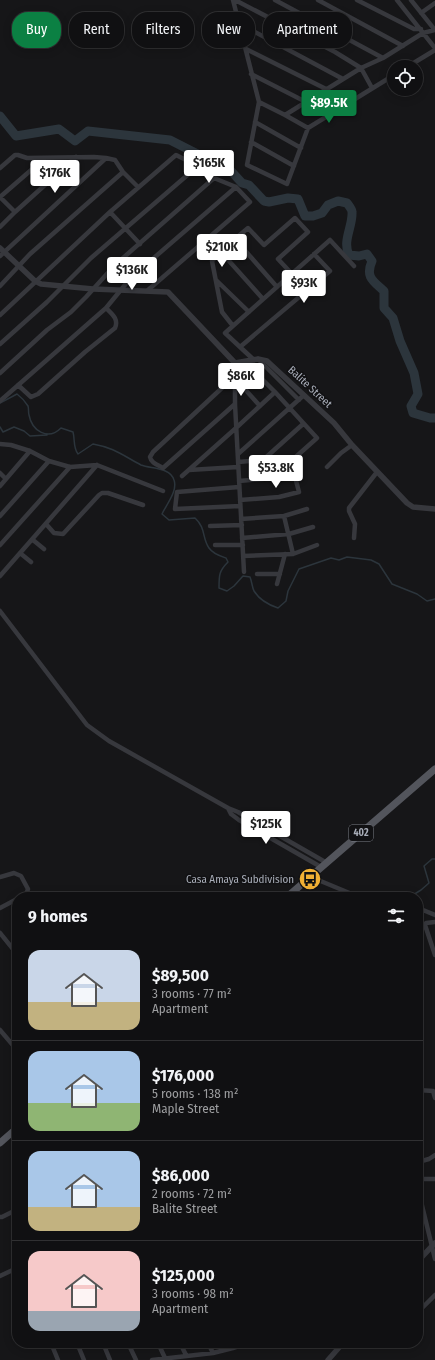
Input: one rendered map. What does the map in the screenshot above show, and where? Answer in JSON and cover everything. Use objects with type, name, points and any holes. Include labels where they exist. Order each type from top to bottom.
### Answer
[{"type":"main road","name":"402","points":[[293,892],[435,769]]},
{"type":"main road","points":[[0,1143],[12,1132]]},
{"type":"street","points":[[234,0],[237,12]]},
{"type":"street","points":[[234,0],[335,52],[361,68],[372,88]]},
{"type":"street","points":[[275,0],[383,58]]},
{"type":"street","points":[[318,0],[403,46]]},
{"type":"street","points":[[357,0],[414,29],[422,31],[435,30]]},
{"type":"street","points":[[397,0],[435,49],[418,60]]},
{"type":"street","points":[[411,0],[435,30]]},
{"type":"street","points":[[421,13],[435,3]]},
{"type":"street","points":[[285,115],[361,68],[383,58],[403,46],[422,31]]},
{"type":"street","points":[[255,32],[343,79]]},
{"type":"street","points":[[246,49],[259,102],[247,165],[287,184],[308,128],[387,79]]},
{"type":"street","points":[[246,49],[326,90]]},
{"type":"street","points":[[251,74],[306,102]]},
{"type":"street","points":[[259,102],[308,128]]},
{"type":"street","points":[[255,122],[300,148]]},
{"type":"street","points":[[251,142],[294,166]]},
{"type":"street","points":[[0,168],[16,155],[27,158],[106,158],[115,160],[123,172],[138,187]]},
{"type":"street","points":[[0,315],[35,281],[110,212],[176,155],[198,166],[214,178],[236,187],[250,202],[148,290],[93,289],[41,284],[35,281],[19,265],[2,252],[106,158]]},
{"type":"street","points":[[0,227],[76,157]]},
{"type":"street","points":[[15,212],[0,197],[45,158]]},
{"type":"street","points":[[0,344],[47,302],[91,258],[198,166]]},
{"type":"street","points":[[0,286],[19,265],[123,172]]},
{"type":"street","points":[[0,373],[47,330],[71,312],[115,265],[214,178]]},
{"type":"street","points":[[0,401],[106,308],[129,280],[141,269],[236,187]]},
{"type":"street","points":[[110,212],[140,244]]},
{"type":"street","points":[[277,287],[236,239],[248,228],[264,245],[294,218],[308,232],[278,259],[292,274]]},
{"type":"street","points":[[298,400],[225,333],[330,240],[354,266]]},
{"type":"street","points":[[233,326],[222,312],[212,261],[221,252],[263,299]]},
{"type":"street","points":[[240,347],[330,271],[314,254]]},
{"type":"street","points":[[216,280],[249,312]]},
{"type":"street","name":"Balite Street","points":[[148,290],[168,292],[235,363],[254,360],[267,361],[334,423],[377,472],[412,507],[435,509]]},
{"type":"street","points":[[18,385],[31,397],[38,394],[85,352],[115,328],[117,324],[116,319],[106,308]]},
{"type":"street","points":[[235,404],[163,468],[150,460],[153,452],[254,360]]},
{"type":"street","points":[[239,481],[272,478],[317,438],[275,392],[256,374],[242,385]]},
{"type":"street","points":[[235,377],[260,406]]},
{"type":"street","points":[[235,377],[236,428],[244,572]]},
{"type":"street","points":[[182,476],[275,392]]},
{"type":"street","points":[[238,454],[304,395]]},
{"type":"street","points":[[189,470],[238,465],[263,460],[303,424]]},
{"type":"street","points":[[0,444],[11,445],[30,451],[49,461],[70,467],[97,465],[163,491]]},
{"type":"street","points":[[327,467],[341,453],[352,445]]},
{"type":"street","points":[[0,486],[30,451]]},
{"type":"street","points":[[0,516],[49,461]]},
{"type":"street","points":[[240,500],[279,497],[299,492],[291,462]]},
{"type":"street","points":[[0,576],[97,465]]},
{"type":"street","points":[[0,545],[70,467]]},
{"type":"street","points":[[354,538],[355,524],[349,508],[377,472]]},
{"type":"street","points":[[0,473],[6,479]]},
{"type":"street","points":[[239,487],[178,492],[175,509],[240,506]]},
{"type":"street","points":[[46,524],[54,532],[63,534],[102,493],[108,492],[143,505]]},
{"type":"street","points":[[241,519],[284,516],[307,509]]},
{"type":"street","points":[[284,516],[293,554]]},
{"type":"street","points":[[210,526],[242,525]]},
{"type":"street","points":[[242,538],[289,534],[313,527]]},
{"type":"street","points":[[33,540],[44,549]]},
{"type":"street","points":[[215,545],[243,545]]},
{"type":"street","points":[[243,556],[293,554],[317,545]]},
{"type":"street","points":[[20,553],[31,562]]},
{"type":"street","points":[[277,584],[285,554]]},
{"type":"street","points":[[257,574],[280,574]]},
{"type":"street","points":[[0,611],[87,725],[109,742],[228,808],[231,814],[239,820],[324,865]]},
{"type":"street","points":[[0,878],[14,873],[19,874],[28,889],[27,892]]},
{"type":"street","points":[[311,876],[348,892]]},
{"type":"street","points":[[0,908],[12,902]]},
{"type":"street","points":[[423,910],[435,915]]},
{"type":"street","points":[[435,922],[428,922],[425,925],[435,955]]},
{"type":"street","points":[[0,933],[12,948]]},
{"type":"street","points":[[0,1030],[12,1044]]},
{"type":"street","points":[[423,1090],[433,1091],[435,1098]]},
{"type":"street","points":[[423,1161],[435,1157]]},
{"type":"street","points":[[423,1179],[435,1179]]},
{"type":"street","points":[[423,1207],[434,1244],[435,1259]]},
{"type":"street","points":[[0,1217],[12,1212]]},
{"type":"street","points":[[423,1256],[434,1244]]},
{"type":"street","points":[[0,1276],[12,1270]]},
{"type":"street","points":[[423,1307],[435,1295]]},
{"type":"street","points":[[53,1348],[58,1360]]},
{"type":"street","points":[[79,1348],[84,1360]]},
{"type":"street","points":[[105,1348],[110,1360]]},
{"type":"street","points":[[130,1348],[136,1360]]},
{"type":"street","points":[[160,1348],[165,1358]]},
{"type":"street","points":[[182,1348],[186,1355]]},
{"type":"street","points":[[210,1348],[213,1353]]},
{"type":"street","points":[[152,1360],[213,1353],[226,1348]]},
{"type":"street","points":[[328,1360],[339,1348]]},
{"type":"waterway","points":[[0,116],[16,136],[59,129],[75,141],[88,131],[170,140],[231,171],[242,183],[249,185],[264,201],[269,202],[288,198],[298,199],[305,216],[313,216],[322,213],[328,205],[338,201],[347,203],[352,212],[347,239],[347,250],[349,255],[359,256],[367,254],[372,261],[369,271],[371,278],[384,291],[384,308],[393,318],[400,341],[414,373],[418,394],[411,406],[413,413],[435,418]]},
{"type":"waterway","points":[[0,403],[17,394],[28,406],[31,421],[37,430],[46,434],[51,434],[61,428],[73,432],[76,452],[78,454],[93,444],[113,450],[141,465],[160,469],[169,473],[175,484],[171,498],[162,514],[169,520],[195,518],[201,526],[209,548],[219,556],[226,558],[228,562],[220,574],[219,588],[227,591],[243,576],[250,577],[256,594],[264,601],[278,608],[286,601],[288,591],[299,569],[331,558],[339,560],[347,557],[371,560],[379,564],[392,584],[417,594],[427,601],[435,599]]},
{"type":"waterway","points":[[0,427],[3,432],[14,427],[24,431],[30,436],[47,435]]},
{"type":"waterway","points":[[418,892],[429,883],[424,866],[432,859],[435,859]]},
{"type":"place","name":"Casa Amaya Subdivision","points":[[310,879]]}]
